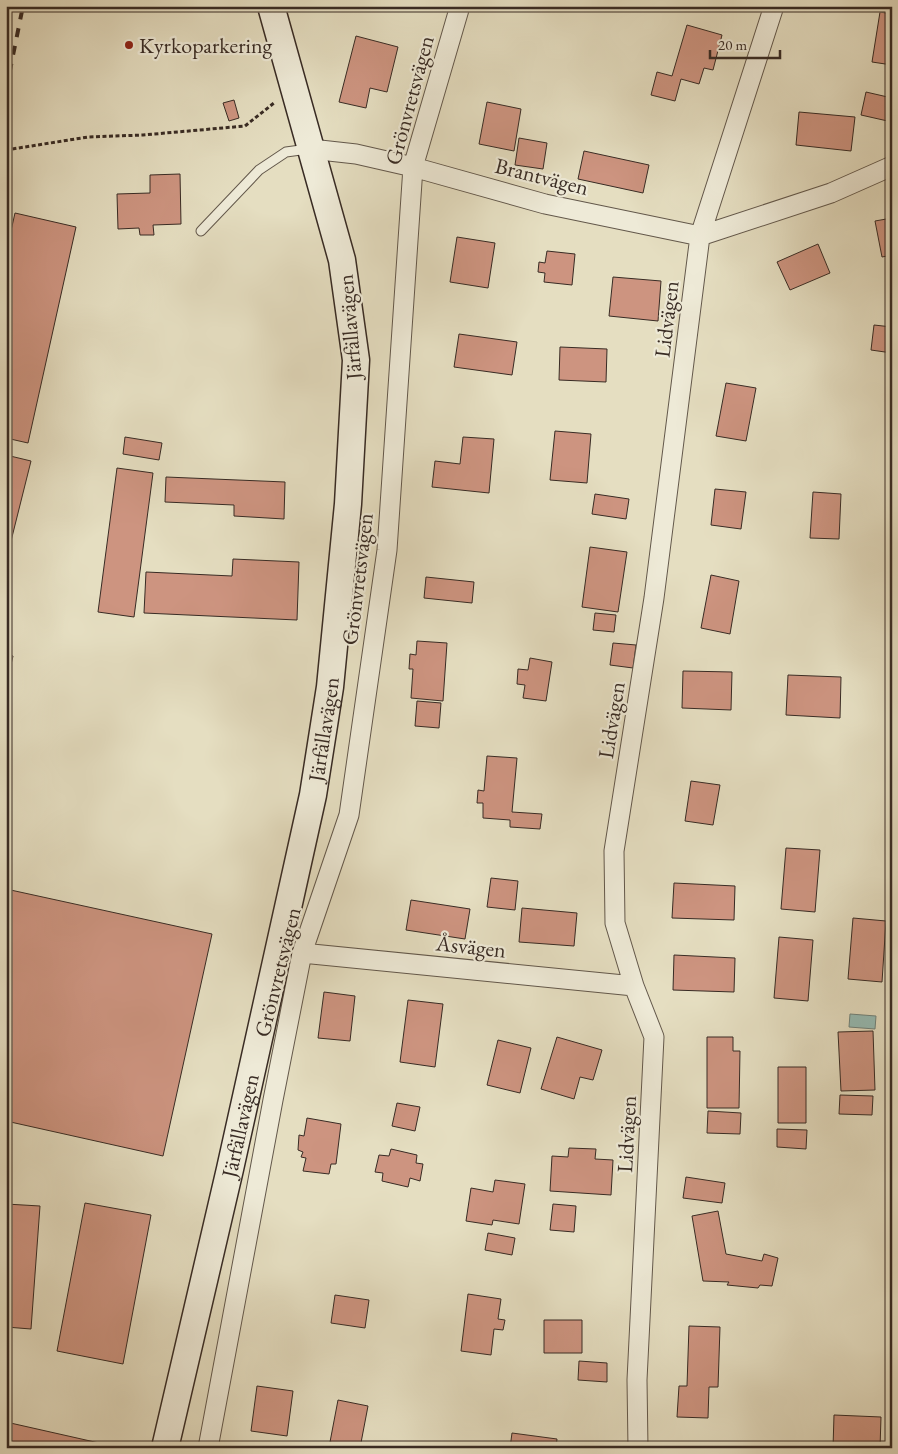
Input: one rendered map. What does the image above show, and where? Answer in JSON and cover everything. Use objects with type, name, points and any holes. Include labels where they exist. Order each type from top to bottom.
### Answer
[{"type":"street","name":"Järfällavägen","points":[[165,1448],[230,1169],[307,823],[330,687],[348,504],[356,360],[342,260],[272,6]]},
{"type":"street","name":"Grönvretsvägen","points":[[208,1448],[302,953],[349,815],[385,560],[413,167],[460,6]]},
{"type":"street","name":"Lidvägen","points":[[638,1448],[636,1380],[654,1037],[634,986],[615,923],[614,852],[654,598],[700,236],[774,6]]},
{"type":"street","name":"Brantvägen","points":[[311,149],[356,154],[413,167],[545,204],[700,236],[831,193],[892,166]]},
{"type":"street","name":"Åsvägen","points":[[302,953],[634,986]]},
{"type":"lane","name":"Brantvägen","points":[[201,230],[259,170],[286,152],[311,149]]},
{"type":"path","points":[[6,150],[88,137],[142,135],[245,126],[271,104],[274,112]]},
{"type":"water","points":[[850,1014],[876,1016],[875,1029],[849,1027]]},
{"type":"building","points":[[880,12],[892,14],[892,65],[872,62]]},
{"type":"building","points":[[687,25],[722,35],[713,70],[704,68],[699,84],[681,79],[675,101],[651,95],[657,72],[672,76]]},
{"type":"building","points":[[356,36],[398,47],[387,92],[370,88],[366,108],[339,102]]},
{"type":"building","points":[[866,92],[892,98],[892,122],[861,115]]},
{"type":"building","points":[[234,100],[239,118],[229,121],[223,103]]},
{"type":"building","points":[[487,102],[521,109],[514,151],[479,144]]},
{"type":"building","points":[[799,112],[855,117],[851,151],[796,145]]},
{"type":"building","points":[[519,138],[547,143],[543,169],[515,165]]},
{"type":"building","points":[[584,151],[649,165],[643,193],[578,179]]},
{"type":"building","points":[[180,174],[181,224],[153,225],[154,235],[140,235],[139,228],[118,229],[117,194],[150,193],[150,175]]},
{"type":"building","points":[[15,213],[76,227],[28,443],[6,438],[6,253]]},
{"type":"building","points":[[892,218],[892,255],[882,257],[875,221]]},
{"type":"building","points":[[457,237],[495,243],[488,288],[450,282]]},
{"type":"building","points":[[818,244],[830,273],[790,290],[777,262]]},
{"type":"building","points":[[547,251],[575,254],[572,285],[544,282],[545,273],[538,272],[539,262],[545,263]]},
{"type":"building","points":[[613,277],[661,281],[658,321],[609,316]]},
{"type":"building","points":[[874,325],[892,327],[892,353],[871,350]]},
{"type":"building","points":[[459,334],[517,342],[512,375],[454,367]]},
{"type":"building","points":[[560,347],[607,349],[606,382],[559,380]]},
{"type":"building","points":[[726,383],[756,388],[746,441],[716,436]]},
{"type":"building","points":[[555,431],[591,434],[587,483],[550,480]]},
{"type":"building","points":[[125,437],[162,443],[159,460],[123,454]]},
{"type":"building","points":[[463,437],[494,439],[489,493],[432,487],[435,461],[460,464]]},
{"type":"building","points":[[6,455],[31,461],[6,561]]},
{"type":"building","points":[[117,468],[153,473],[134,617],[98,612]]},
{"type":"building","points":[[166,477],[285,482],[284,519],[234,516],[234,505],[165,502]]},
{"type":"building","points":[[715,489],[746,492],[741,529],[711,525]]},
{"type":"building","points":[[813,492],[841,494],[839,539],[810,538]]},
{"type":"building","points":[[595,494],[629,499],[626,519],[592,514]]},
{"type":"building","points":[[590,547],[627,552],[618,612],[582,607]]},
{"type":"building","points":[[233,559],[299,562],[297,620],[144,613],[146,572],[232,576]]},
{"type":"building","points":[[711,575],[739,581],[730,634],[701,628]]},
{"type":"building","points":[[426,577],[474,582],[472,603],[424,598]]},
{"type":"building","points":[[595,613],[616,615],[614,632],[593,630]]},
{"type":"building","points":[[417,641],[447,643],[443,701],[411,698],[413,669],[409,669],[410,654],[416,655]]},
{"type":"building","points":[[613,643],[636,645],[633,668],[610,665]]},
{"type":"building","points":[[6,654],[13,656],[6,686]]},
{"type":"building","points":[[530,658],[552,662],[546,701],[523,698],[525,685],[517,684],[518,669],[528,670]]},
{"type":"building","points":[[683,671],[732,672],[731,710],[682,708]]},
{"type":"building","points":[[788,675],[841,677],[840,718],[786,715]]},
{"type":"building","points":[[417,701],[441,703],[439,728],[415,726]]},
{"type":"building","points":[[487,756],[517,758],[512,812],[542,814],[540,829],[510,827],[510,820],[483,818],[483,803],[477,803],[478,790],[484,791]]},
{"type":"building","points":[[892,766],[892,796],[887,795]]},
{"type":"building","points":[[691,781],[720,785],[713,825],[685,821]]},
{"type":"building","points":[[786,848],[820,850],[815,912],[781,909]]},
{"type":"building","points":[[491,878],[518,881],[515,910],[487,907]]},
{"type":"building","points":[[674,883],[735,886],[734,920],[672,918]]},
{"type":"building","points":[[6,889],[212,934],[163,1156],[6,1121]]},
{"type":"building","points":[[411,900],[470,909],[465,939],[406,930]]},
{"type":"building","points":[[522,908],[577,913],[574,946],[519,942]]},
{"type":"building","points":[[853,918],[886,921],[882,982],[848,979]]},
{"type":"building","points":[[779,937],[813,940],[808,1001],[774,998]]},
{"type":"building","points":[[674,955],[735,958],[734,992],[673,990]]},
{"type":"building","points":[[324,992],[355,996],[350,1041],[318,1038]]},
{"type":"building","points":[[408,1000],[443,1004],[435,1067],[400,1062]]},
{"type":"building","points":[[873,1031],[875,1090],[841,1091],[838,1032]]},
{"type":"building","points":[[557,1037],[602,1050],[593,1080],[580,1077],[574,1099],[541,1089]]},
{"type":"building","points":[[707,1037],[733,1037],[733,1051],[740,1051],[739,1108],[707,1108]]},
{"type":"building","points":[[498,1040],[531,1048],[520,1093],[487,1085]]},
{"type":"building","points":[[778,1067],[806,1067],[806,1123],[778,1123]]},
{"type":"building","points":[[840,1095],[873,1096],[872,1115],[839,1114]]},
{"type":"building","points":[[397,1103],[420,1107],[415,1131],[392,1126]]},
{"type":"building","points":[[708,1111],[741,1113],[740,1134],[707,1133]]},
{"type":"building","points":[[307,1118],[341,1124],[336,1164],[331,1164],[329,1174],[303,1171],[306,1158],[301,1157],[303,1152],[298,1150],[299,1135],[304,1136]]},
{"type":"building","points":[[777,1129],[807,1130],[806,1149],[777,1147]]},
{"type":"building","points":[[569,1148],[596,1149],[595,1159],[613,1160],[611,1195],[550,1191],[552,1156],[568,1157]]},
{"type":"building","points":[[391,1149],[417,1155],[416,1163],[423,1164],[420,1181],[410,1178],[408,1187],[382,1181],[383,1173],[375,1172],[379,1155],[389,1156]]},
{"type":"building","points":[[686,1177],[725,1183],[722,1203],[683,1198]]},
{"type":"building","points":[[495,1180],[525,1184],[519,1224],[493,1220],[492,1225],[466,1221],[471,1188],[493,1192]]},
{"type":"building","points":[[85,1203],[151,1215],[123,1364],[57,1351]]},
{"type":"building","points":[[6,1204],[40,1206],[31,1329],[6,1327]]},
{"type":"building","points":[[553,1204],[576,1206],[574,1232],[550,1230]]},
{"type":"building","points":[[718,1211],[726,1254],[762,1261],[764,1254],[778,1258],[772,1286],[760,1285],[758,1288],[727,1285],[729,1282],[703,1281],[692,1216]]},
{"type":"building","points":[[488,1233],[515,1238],[512,1255],[485,1250]]},
{"type":"building","points":[[468,1294],[501,1299],[498,1319],[505,1320],[503,1330],[494,1329],[491,1355],[461,1351]]},
{"type":"building","points":[[335,1295],[369,1300],[365,1328],[331,1323]]},
{"type":"building","points":[[544,1320],[582,1320],[582,1353],[544,1353]]},
{"type":"building","points":[[689,1326],[720,1327],[718,1387],[709,1387],[708,1418],[677,1417],[679,1386],[687,1386]]},
{"type":"building","points":[[579,1361],[607,1363],[607,1382],[578,1380]]},
{"type":"building","points":[[257,1386],[293,1391],[287,1436],[251,1431]]},
{"type":"building","points":[[338,1400],[368,1406],[360,1448],[330,1442]]},
{"type":"building","points":[[834,1415],[881,1417],[880,1448],[833,1448]]},
{"type":"building","points":[[6,1422],[108,1445],[108,1448],[6,1448]]},
{"type":"building","points":[[512,1433],[557,1439],[556,1448],[510,1448]]},
{"type":"railway","points":[[6,10],[7,6]]},
{"type":"railway","points":[[6,90],[23,6]]},
{"type":"place","name":"Kyrkoparkering","points":[[129,45]]}]
